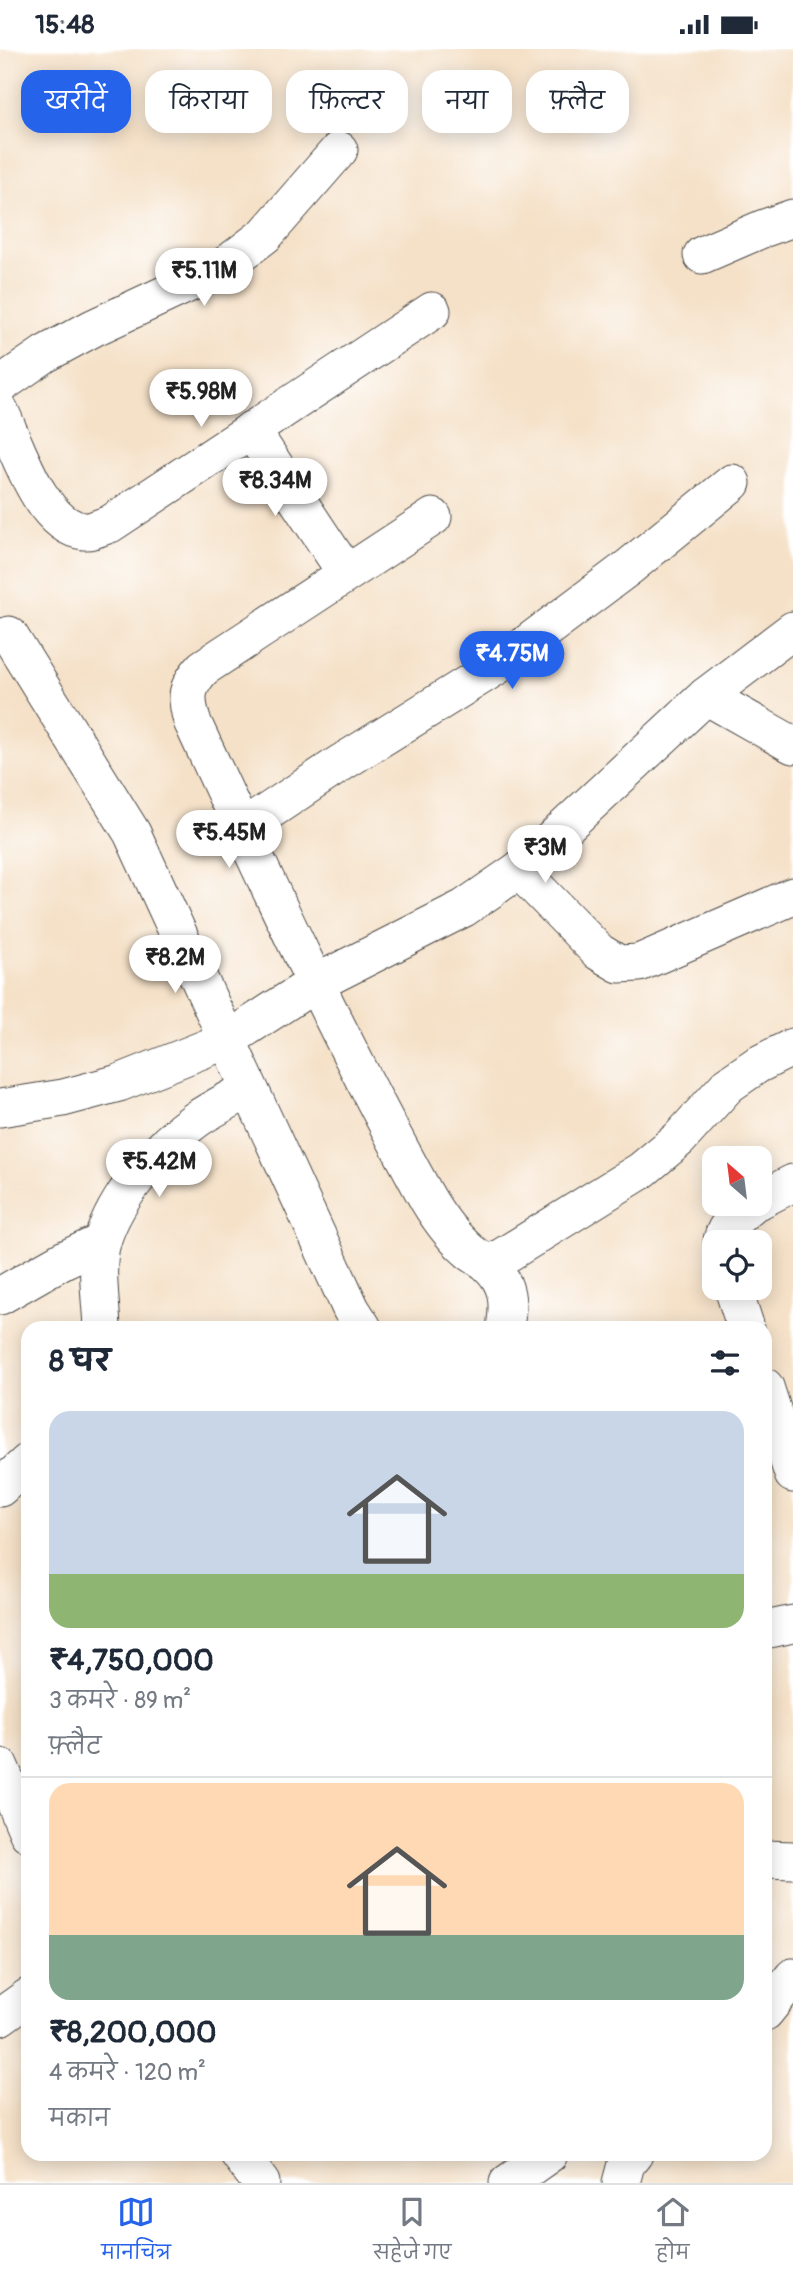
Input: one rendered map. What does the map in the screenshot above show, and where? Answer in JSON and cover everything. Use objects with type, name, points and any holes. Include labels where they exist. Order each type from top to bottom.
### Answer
[{"type":"street","points":[[0,385],[45,354],[81,335],[222,268],[265,235],[340,151]]},
{"type":"street","points":[[702,255],[793,218]]},
{"type":"street","points":[[0,411],[42,501],[67,526],[85,532],[110,524],[432,311]]},
{"type":"street","points":[[251,430],[346,573]]},
{"type":"street","points":[[242,829],[341,763],[497,666],[629,567],[732,483]]},
{"type":"street","points":[[433,517],[203,668],[192,681],[186,700],[192,721],[314,984],[425,1194],[449,1231],[470,1253],[489,1265],[506,1287],[506,1321]]},
{"type":"street","points":[[0,1108],[63,1098],[119,1083],[227,1040],[314,984],[464,908],[519,870],[706,696],[793,630]]},
{"type":"street","points":[[9,635],[132,833],[249,1090],[359,1321]]},
{"type":"street","points":[[706,696],[793,745]]},
{"type":"street","points":[[519,870],[599,952],[619,964],[639,963],[793,896]]},
{"type":"street","points":[[489,1265],[642,1170],[679,1139],[728,1085],[757,1065],[793,1047]]},
{"type":"street","points":[[102,1321],[102,1242],[122,1198],[162,1148],[197,1119],[249,1090]]},
{"type":"street","points":[[772,1194],[793,1184]]},
{"type":"street","points":[[726,1230],[738,1216]]},
{"type":"street","points":[[0,1296],[38,1273],[102,1242]]},
{"type":"street","points":[[737,1300],[744,1321]]},
{"type":"street","points":[[772,1408],[793,1472],[772,1479]]},
{"type":"street","points":[[0,1488],[21,1468]]},
{"type":"street","points":[[0,1767],[21,1816]]},
{"type":"street","points":[[772,1859],[793,1860]]},
{"type":"street","points":[[772,2003],[793,1977]]},
{"type":"street","points":[[0,2018],[21,2002]]},
{"type":"street","points":[[244,2161],[261,2183]]},
{"type":"street","points":[[508,2183],[539,2161]]},
{"type":"street","points":[[621,2183],[628,2161]]}]
